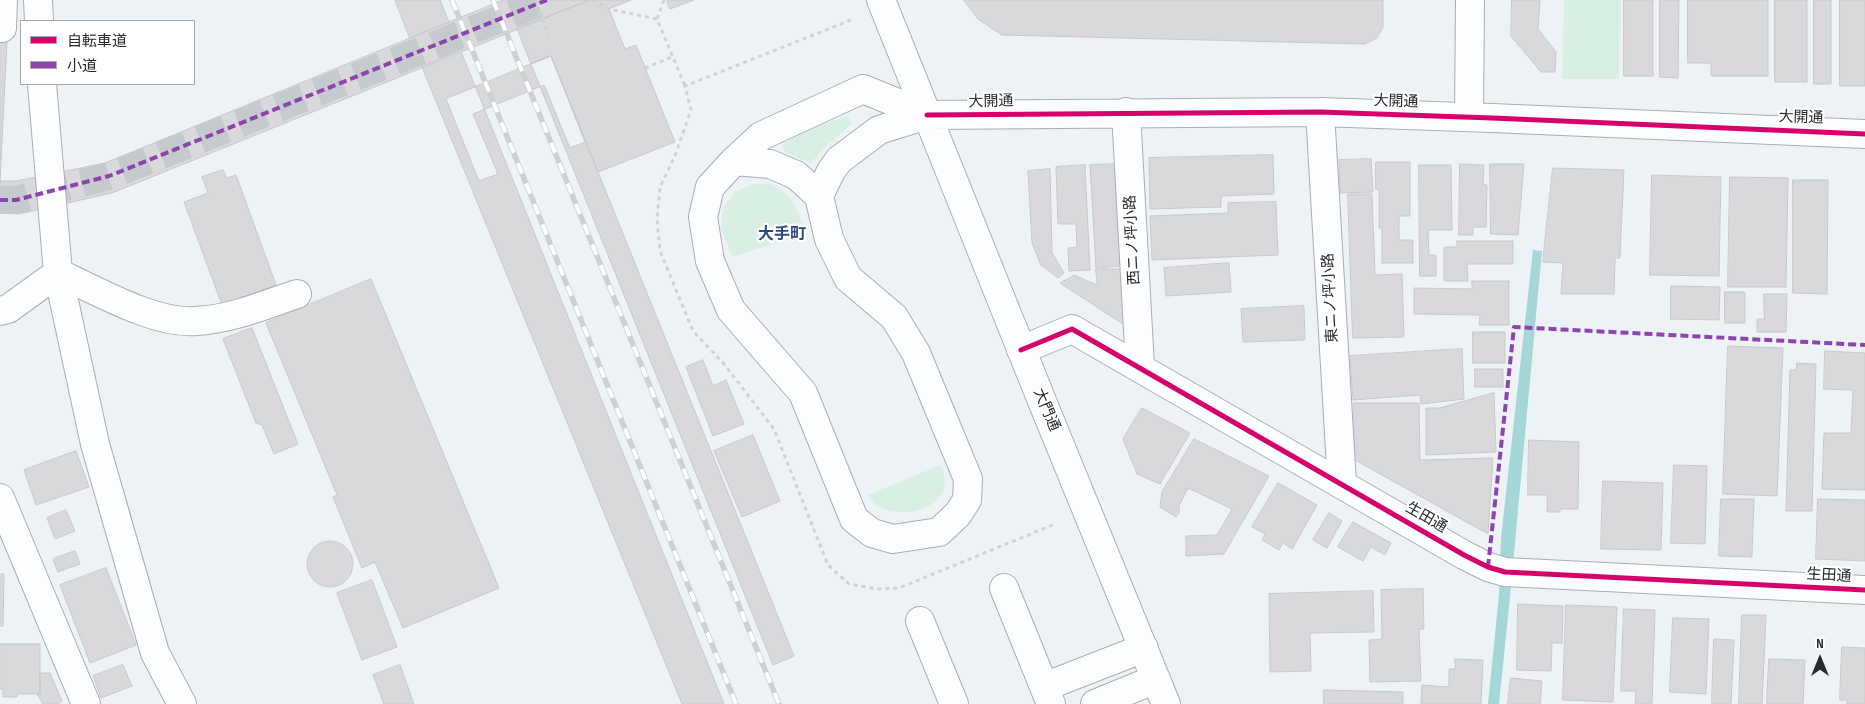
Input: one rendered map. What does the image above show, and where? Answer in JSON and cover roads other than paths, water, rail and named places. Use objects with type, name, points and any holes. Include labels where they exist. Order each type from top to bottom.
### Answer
[{"type":"street","points":[[0,28],[2,28],[3,0]]},
{"type":"street","points":[[38,0],[39,20]]},
{"type":"street","name":"大門通","points":[[881,0],[1021,350],[1166,704]]},
{"type":"street","points":[[1469,117],[1470,0]]},
{"type":"street","points":[[42,85],[58,273],[95,444],[155,653],[182,704]]},
{"type":"street","points":[[734,161],[770,164],[796,175],[819,196],[829,239],[848,278],[894,318],[916,352],[968,479],[967,500],[958,514],[939,532],[893,539],[872,533],[854,519],[803,393],[731,310],[710,261],[703,217],[710,187],[734,161],[761,136],[863,89],[927,115]]},
{"type":"street","name":"西ニノ坪小路","points":[[1126,112],[1140,367]]},
{"type":"street","name":"大開通","points":[[927,115],[1320,112],[1865,134]]},
{"type":"street","name":"東ニノ坪小路","points":[[1320,112],[1342,484]]},
{"type":"street","points":[[819,196],[831,171],[839,160],[880,130],[927,115]]},
{"type":"street","points":[[58,273],[134,308],[174,320],[196,322],[234,316],[297,294]]},
{"type":"street","points":[[0,311],[8,309],[58,273]]},
{"type":"street","name":"生田通","points":[[1021,350],[1072,329],[1477,562],[1504,572],[1865,590]]},
{"type":"street","points":[[0,498],[86,704]]},
{"type":"street","points":[[1004,588],[1047,696],[1144,648]]},
{"type":"street","points":[[920,620],[954,704]]},
{"type":"street","points":[[1095,704],[1156,679]]},
{"type":"water","points":[[1533,250],[1542,251],[1510,597],[1499,704],[1488,704],[1499,595],[1501,538]]},
{"type":"tunnel","points":[[0,200],[16,200],[109,176],[547,0]]},
{"type":"railway","points":[[452,0],[736,704]]},
{"type":"railway","points":[[493,0],[779,704]]},
{"type":"district","name":"大手町","points":[[782,235]]}]
